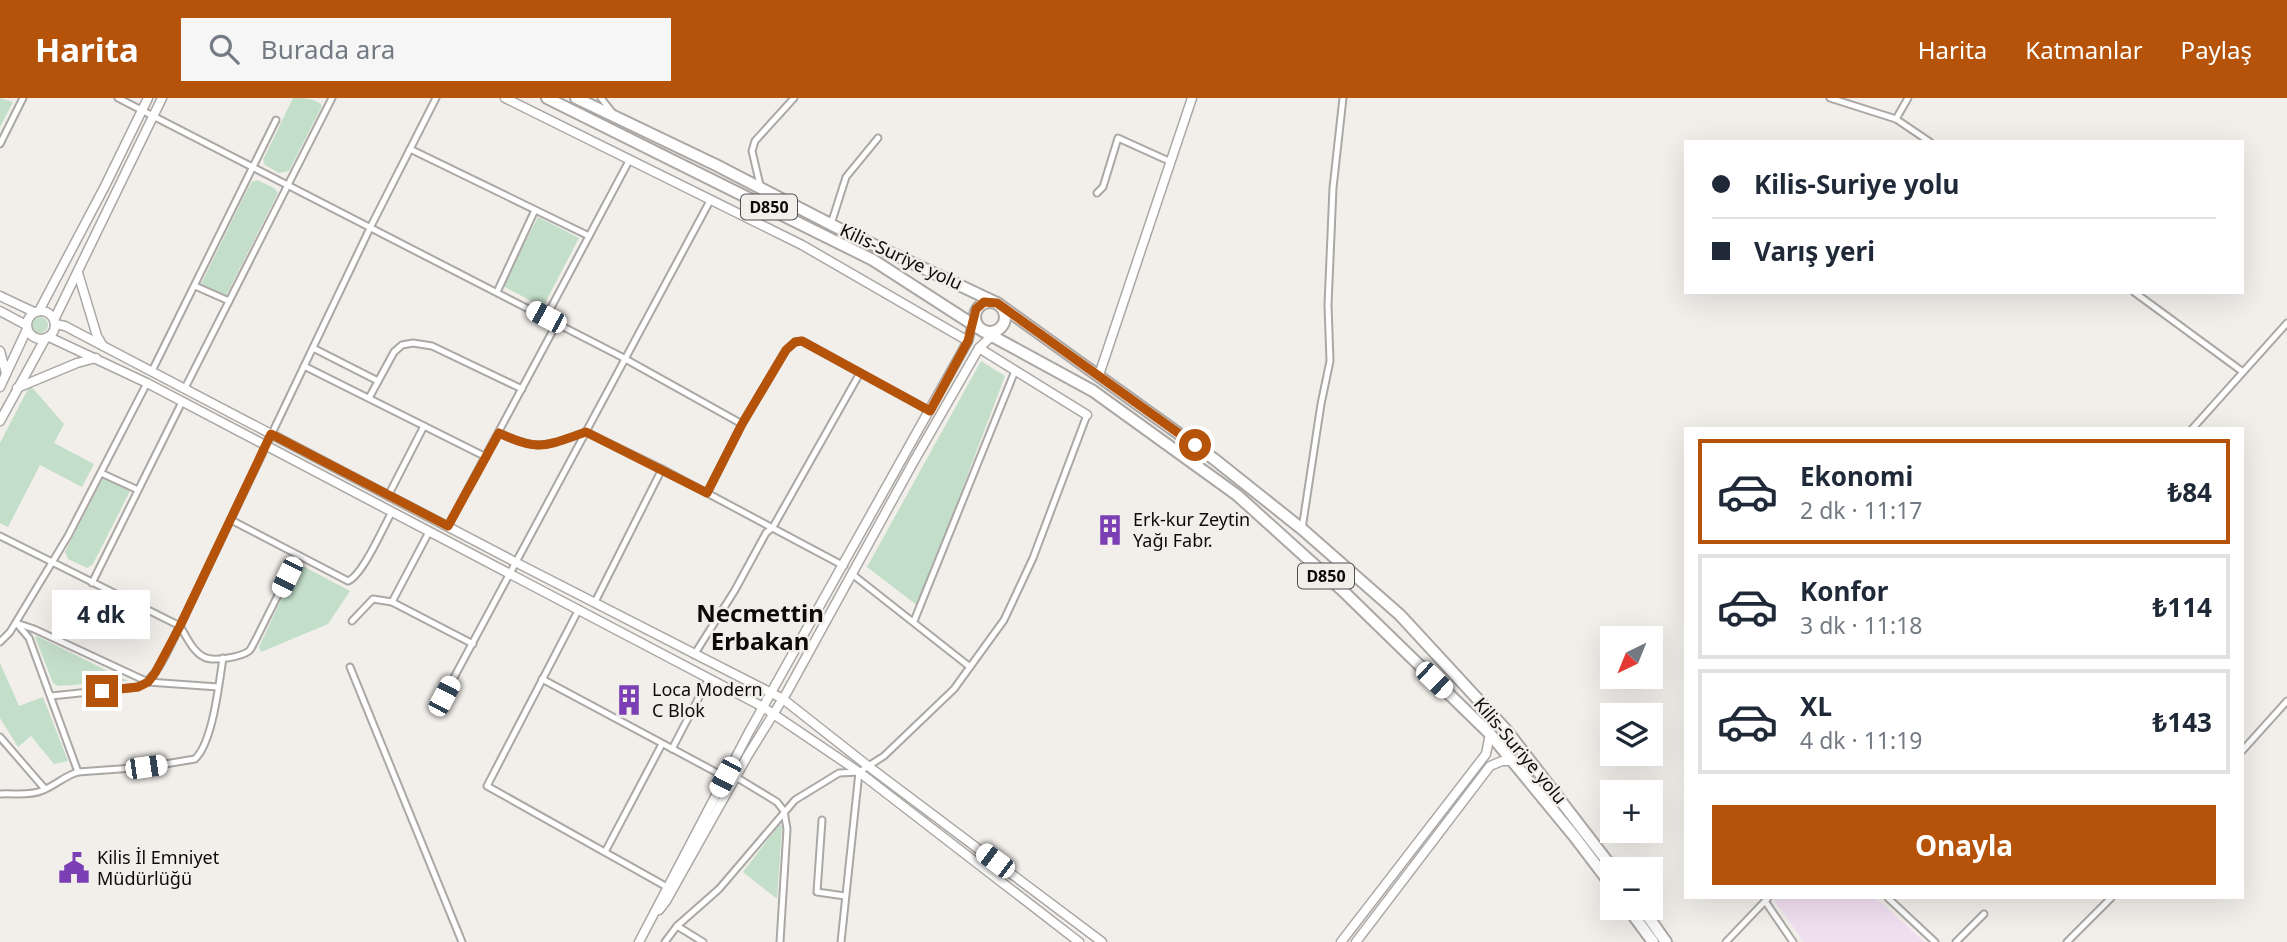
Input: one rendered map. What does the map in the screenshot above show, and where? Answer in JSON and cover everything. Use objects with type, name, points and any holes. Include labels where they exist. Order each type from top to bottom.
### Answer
[{"type":"highway","name":"D850","points":[[547,98],[873,260],[1093,391],[1237,495],[1341,589],[1490,734],[1600,871]]},
{"type":"highway","name":"Kilis-Suriye yolu","points":[[576,98],[997,303],[1214,459],[1302,529],[1400,615],[1507,731],[1604,857]]},
{"type":"highway","points":[[984,302],[997,303],[1004,309],[1004,323],[984,327],[979,305],[984,302]]},
{"type":"highway","points":[[1637,920],[1653,942]]},
{"type":"highway","points":[[1650,920],[1666,942]]},
{"type":"street","points":[[0,144],[23,98]]},
{"type":"street","points":[[118,98],[625,358],[742,424]]},
{"type":"street","points":[[0,387],[27,327],[28,319],[36,312],[105,186],[148,98]]},
{"type":"street","points":[[0,421],[17,388],[55,329],[55,322],[78,271],[162,98]]},
{"type":"street","points":[[185,388],[332,98]]},
{"type":"street","points":[[51,696],[138,687],[148,682],[155,673],[371,226],[436,98]]},
{"type":"street","points":[[505,98],[802,245],[968,341]]},
{"type":"street","points":[[601,98],[616,117]]},
{"type":"street","points":[[761,188],[752,151],[755,141],[794,98]]},
{"type":"street","points":[[1099,375],[1192,98]]},
{"type":"street","points":[[1302,529],[1330,361],[1329,271],[1343,98]]},
{"type":"street","points":[[1830,98],[1896,119],[1927,140]]},
{"type":"street","points":[[1896,119],[1908,98]]},
{"type":"street","points":[[152,371],[276,120]]},
{"type":"street","points":[[831,224],[846,177],[878,138]]},
{"type":"street","points":[[1097,193],[1103,187],[1118,138],[1171,162]]},
{"type":"street","points":[[410,149],[589,236]]},
{"type":"street","points":[[546,317],[630,159]]},
{"type":"street","points":[[444,696],[711,199]]},
{"type":"street","points":[[497,292],[535,210]]},
{"type":"street","points":[[78,271],[97,337],[108,350]]},
{"type":"street","points":[[195,286],[229,302]]},
{"type":"street","points":[[2137,294],[2243,372]]},
{"type":"street","points":[[0,296],[36,312],[48,313],[55,322],[108,350],[783,699],[1102,942]]},
{"type":"street","points":[[0,312],[27,327],[36,339],[47,338],[97,358],[147,383],[763,707],[859,772],[1079,942]]},
{"type":"street","points":[[448,526],[557,323]]},
{"type":"street","points":[[2194,427],[2287,323]]},
{"type":"street","points":[[639,942],[763,707],[968,341],[984,327]]},
{"type":"street","points":[[648,922],[666,901],[783,699],[979,348],[984,327]]},
{"type":"street","points":[[707,493],[742,424],[786,350],[795,342],[802,341],[930,411]]},
{"type":"street","points":[[369,398],[398,348],[406,344],[421,343],[522,389]]},
{"type":"street","points":[[313,348],[378,381]]},
{"type":"street","points":[[664,942],[677,926],[719,890],[794,800],[839,773],[859,772],[884,756],[919,724],[954,689],[1004,620],[1033,558],[1087,415],[979,348]]},
{"type":"street","points":[[0,351],[6,373]]},
{"type":"street","points":[[17,388],[77,363],[97,358]]},
{"type":"street","points":[[304,366],[486,457]]},
{"type":"street","points":[[914,621],[1015,371]]},
{"type":"street","points":[[694,654],[735,590],[766,533],[774,527],[860,373]]},
{"type":"street","points":[[0,642],[16,623],[51,563],[147,383]]},
{"type":"street","points":[[92,583],[182,402]]},
{"type":"street","points":[[388,496],[424,426]]},
{"type":"street","points":[[499,433],[535,446],[552,444],[586,432],[774,527],[844,566]]},
{"type":"street","points":[[595,602],[662,469]]},
{"type":"street","points":[[101,473],[138,490]]},
{"type":"street","points":[[231,520],[348,581],[354,579],[392,512]]},
{"type":"street","points":[[392,602],[429,532]]},
{"type":"street","points":[[0,536],[180,626],[203,657],[232,658],[248,651],[298,555]]},
{"type":"street","points":[[852,574],[970,667]]},
{"type":"street","points":[[352,621],[373,599],[392,602],[473,644]]},
{"type":"street","points":[[579,609],[488,786],[667,887]]},
{"type":"street","points":[[16,623],[148,682],[218,687]]},
{"type":"street","points":[[16,623],[29,638],[78,772]]},
{"type":"street","points":[[0,794],[28,794],[45,789],[67,775],[78,772],[146,767],[195,759],[211,727],[223,658]]},
{"type":"street","points":[[350,667],[462,942]]},
{"type":"street","points":[[672,749],[709,678]]},
{"type":"street","points":[[542,680],[725,777]]},
{"type":"street","points":[[2244,749],[2287,701]]},
{"type":"street","points":[[1341,942],[1486,754],[1490,734]]},
{"type":"street","points":[[0,737],[45,789]]},
{"type":"street","points":[[605,852],[662,744]]},
{"type":"street","points":[[1356,942],[1490,766],[1502,761],[1513,761]]},
{"type":"street","points":[[841,942],[859,772]]},
{"type":"street","points":[[736,777],[777,802],[784,811],[787,829],[780,942]]},
{"type":"street","points":[[822,820],[817,892],[845,896]]},
{"type":"street","points":[[1889,899],[1935,942]]},
{"type":"street","points":[[2067,942],[2110,899]]},
{"type":"street","points":[[1726,942],[1767,900],[1793,942]]},
{"type":"street","points":[[1956,942],[1984,914]]},
{"type":"street","points":[[677,926],[703,942]]},
{"type":"shaded area","points":[[1875,899],[1924,942],[1804,942],[1774,900]]},
{"type":"green space","points":[[0,98],[13,102],[0,127]]},
{"type":"green space","points":[[293,98],[313,100],[322,106],[289,171],[279,173],[265,165],[263,160]]},
{"type":"green space","points":[[257,180],[274,188],[278,193],[226,296],[201,284],[248,188]]},
{"type":"green space","points":[[538,217],[579,238],[543,307],[503,286]]},
{"type":"green space","points":[[37,317],[43,317],[48,325],[46,331],[37,333],[32,328],[32,322]]},
{"type":"green space","points":[[981,361],[1005,376],[918,606],[867,567]]},
{"type":"green space","points":[[30,385],[64,424],[54,443],[94,464],[82,487],[40,465],[8,527],[0,523],[0,443]]},
{"type":"green space","points":[[103,478],[130,491],[93,564],[87,568],[68,559],[65,552]]},
{"type":"green space","points":[[299,564],[350,591],[328,624],[261,652],[259,647]]},
{"type":"green space","points":[[35,637],[128,681],[58,686],[53,683]]},
{"type":"green space","points":[[0,663],[19,706],[43,697],[68,761],[54,764],[31,736],[18,747],[0,718]]},
{"type":"green space","points":[[779,825],[782,826],[777,899],[743,872]]},
{"type":"place","name":"Erk-kur Zeytin Yağı Fabr.","points":[[1110,530]]},
{"type":"place","name":"Loca Modern C Blok","points":[[629,700]]},
{"type":"place","name":"Kilis İl Emniyet Müdürlüğü","points":[[74,868]]},
{"type":"district","name":"Necmettin Erbakan","points":[[760,628]]},
{"type":"route","points":[[102,691],[138,687],[148,682],[155,673],[271,434],[448,526],[499,433],[535,446],[552,444],[586,432],[707,493],[742,424],[786,350],[795,342],[802,341],[930,411],[968,341],[976,309],[989,301],[997,303],[1055,342],[1195,445]]}]
